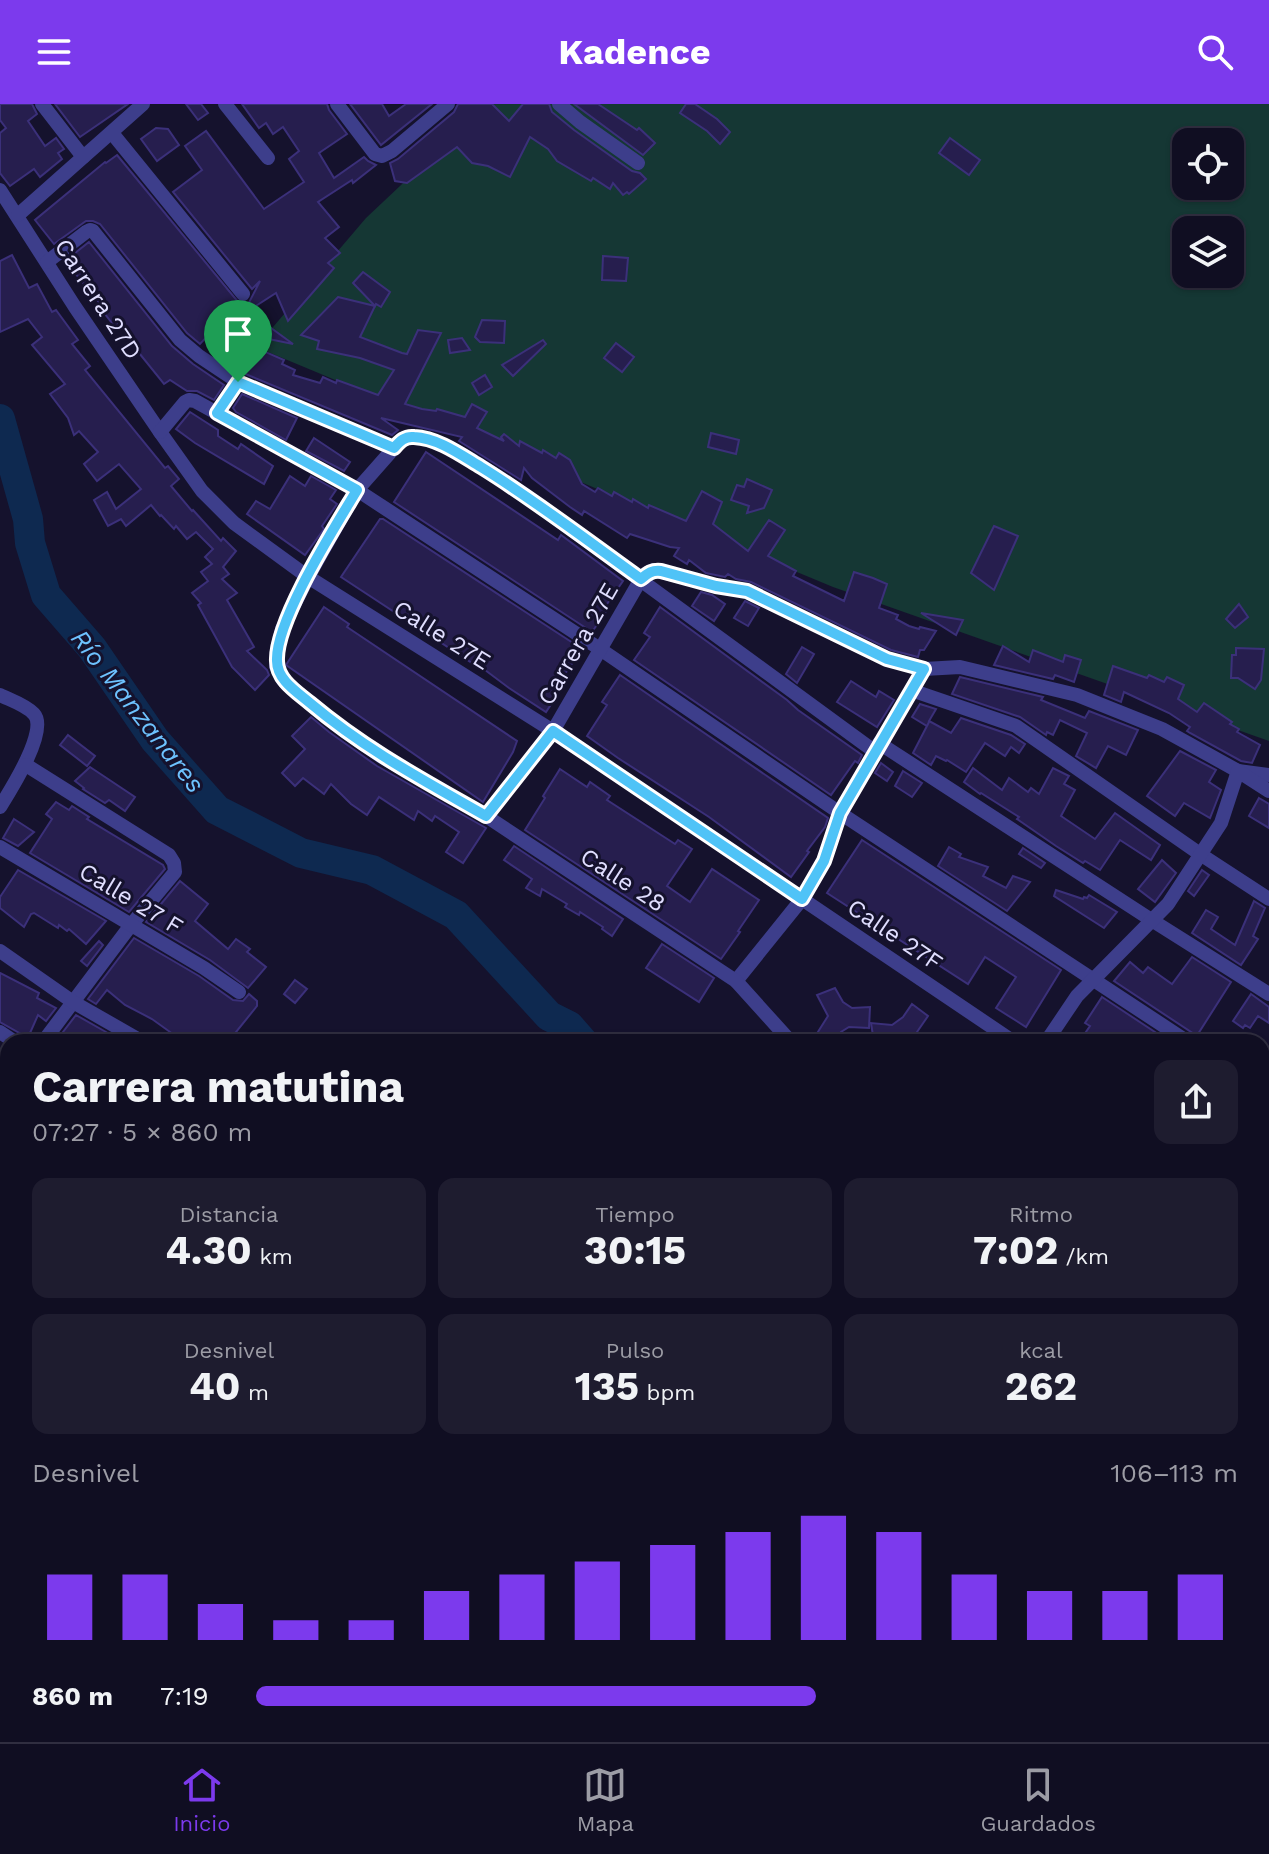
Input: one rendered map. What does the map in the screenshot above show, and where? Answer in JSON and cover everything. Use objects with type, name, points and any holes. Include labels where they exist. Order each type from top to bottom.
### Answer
[{"type":"street","points":[[42,104],[83,157]]},
{"type":"street","points":[[225,104],[268,158]]},
{"type":"street","points":[[337,104],[375,154],[382,156],[448,104]]},
{"type":"street","points":[[559,104],[638,163]]},
{"type":"street","points":[[18,215],[112,133],[135,106]]},
{"type":"street","points":[[112,133],[243,294]]},
{"type":"street","name":"Carrera 27D","points":[[0,190],[202,491],[234,523],[308,577]]},
{"type":"street","points":[[47,262],[86,232],[93,231],[180,340],[199,356],[238,382],[394,448]]},
{"type":"street","points":[[217,413],[238,382]]},
{"type":"street","points":[[160,432],[185,402],[195,401],[357,490],[1176,1034]]},
{"type":"street","points":[[486,816],[382,757],[335,724],[283,680],[276,666],[282,629],[357,490],[402,439],[410,436],[425,438],[452,449],[512,486],[877,747],[1269,994]]},
{"type":"street","points":[[641,579],[654,570],[747,591],[887,659],[924,669],[960,667],[1077,695],[1162,729],[1269,791]]},
{"type":"street","name":"Calle 27E","points":[[308,577],[553,731]]},
{"type":"street","name":"Carrera 27E","points":[[486,816],[553,731],[641,579]]},
{"type":"street","points":[[736,981],[802,899],[824,861],[840,813],[924,669]]},
{"type":"street","points":[[911,690],[1016,726],[1269,899]]},
{"type":"street","points":[[0,695],[31,711],[37,717],[38,724],[26,765],[0,807]]},
{"type":"street","name":"Calle 27F","points":[[553,731],[1002,1034]]},
{"type":"street","points":[[26,765],[169,855],[175,872],[49,1034]]},
{"type":"street","points":[[1238,771],[1269,775]]},
{"type":"street","points":[[1051,1034],[1077,996],[1168,904],[1221,823],[1238,771]]},
{"type":"street","name":"Calle 28","points":[[486,816],[736,981],[784,1034]]},
{"type":"street","name":"Calle 27 F","points":[[0,847],[239,992]]},
{"type":"street","points":[[0,951],[73,1002],[129,1034]]},
{"type":"green space","points":[[487,104],[1269,104],[1269,741],[833,587],[256,347],[366,218]]},
{"type":"building","points":[[0,104],[32,104],[37,114],[28,121],[45,146],[56,138],[64,149],[58,153],[62,159],[40,177],[34,169],[10,186],[0,173],[0,133],[6,128],[0,120]]},
{"type":"building","points":[[55,104],[128,104],[80,137]]},
{"type":"building","points":[[186,104],[201,104],[208,113],[198,120]]},
{"type":"building","points":[[242,104],[327,104],[347,134],[319,153],[334,178],[364,157],[376,165],[353,183],[352,180],[318,202],[339,227],[325,238],[340,253],[328,263],[334,268],[288,321],[276,293],[248,311],[293,344],[234,332],[260,281],[252,289],[173,192],[202,170],[185,146],[206,131],[264,209],[304,182],[289,159],[299,151],[283,127],[273,134],[266,123],[259,128]]},
{"type":"building","points":[[350,104],[382,104],[389,116],[406,104],[432,104],[381,145]]},
{"type":"building","points":[[458,104],[492,104],[509,121],[523,104],[549,104],[552,112],[574,130],[646,179],[629,194],[623,195],[613,183],[610,189],[557,161],[548,149],[530,137],[510,177],[488,166],[472,163],[457,147],[407,183],[395,181],[390,163],[454,112]]},
{"type":"building","points":[[574,104],[598,104],[637,130],[639,128],[655,143],[643,155]]},
{"type":"building","points":[[686,104],[695,104],[730,132],[720,144],[680,113]]},
{"type":"building","points":[[156,128],[168,129],[179,145],[157,161],[141,139]]},
{"type":"building","points":[[950,138],[980,160],[969,175],[939,153]]},
{"type":"building","points":[[117,155],[239,303],[200,344],[187,333],[100,224],[86,221],[54,244],[35,220]]},
{"type":"building","points":[[89,242],[172,346],[224,385],[214,400],[197,391],[187,391],[170,380],[164,384],[135,348],[138,345],[120,322],[115,327],[105,314],[107,312],[65,261]]},
{"type":"building","points":[[12,255],[29,288],[37,284],[52,312],[56,310],[78,340],[72,344],[90,366],[85,370],[165,468],[168,466],[179,479],[171,486],[221,541],[223,538],[236,551],[223,567],[229,574],[222,579],[237,593],[227,600],[254,647],[247,651],[269,675],[255,690],[232,667],[198,605],[201,603],[192,593],[208,581],[201,572],[212,564],[205,557],[213,549],[196,532],[187,539],[151,505],[126,526],[121,519],[108,526],[94,500],[107,492],[116,509],[141,489],[119,464],[97,481],[84,464],[98,452],[79,431],[74,435],[68,418],[50,394],[65,384],[32,345],[42,337],[28,319],[0,332],[0,261]]},
{"type":"building","points":[[603,256],[628,258],[626,281],[602,280]]},
{"type":"building","points":[[363,272],[390,292],[381,307],[375,306],[353,283]]},
{"type":"building","points":[[338,297],[375,306],[360,337],[402,353],[407,354],[418,330],[441,333],[405,404],[465,417],[472,404],[487,412],[477,428],[504,441],[501,437],[504,434],[519,446],[520,441],[556,458],[559,453],[570,460],[582,484],[595,492],[598,488],[612,496],[614,492],[632,502],[633,499],[648,508],[649,505],[686,521],[702,491],[722,502],[713,524],[748,551],[769,520],[785,530],[768,556],[796,571],[793,576],[844,601],[854,572],[873,578],[887,584],[879,608],[898,615],[896,619],[909,626],[936,631],[918,657],[891,650],[751,582],[728,574],[725,577],[706,573],[689,560],[687,564],[674,556],[679,548],[630,534],[627,538],[584,511],[582,515],[570,507],[532,478],[524,468],[521,480],[459,441],[462,437],[381,418],[398,430],[392,435],[243,373],[220,358],[231,337],[284,360],[282,364],[295,370],[293,375],[320,383],[323,377],[336,383],[337,380],[378,395],[394,370],[360,358],[317,349],[319,341],[301,335]]},
{"type":"building","points":[[482,320],[505,321],[504,343],[480,342],[475,337]]},
{"type":"building","points":[[462,338],[470,350],[450,353],[448,340]]},
{"type":"building","points":[[543,340],[546,344],[513,376],[502,365]]},
{"type":"building","points":[[616,343],[634,357],[622,372],[604,358]]},
{"type":"building","points":[[485,375],[492,387],[479,395],[472,383]]},
{"type":"building","points":[[242,394],[297,418],[286,440],[236,412],[233,408]]},
{"type":"building","points":[[190,412],[218,430],[218,436],[238,449],[241,444],[273,466],[264,484],[176,429]]},
{"type":"building","points":[[711,433],[739,440],[736,454],[708,447]]},
{"type":"building","points":[[314,438],[350,462],[344,471],[306,451]]},
{"type":"building","points":[[426,452],[558,540],[561,535],[623,581],[592,632],[394,502]]},
{"type":"building","points":[[290,476],[305,486],[311,476],[336,490],[330,499],[337,504],[305,555],[247,514],[256,501],[270,509]]},
{"type":"building","points":[[747,479],[772,490],[764,508],[747,513],[749,506],[731,500],[737,485],[744,487]]},
{"type":"building","points":[[380,519],[579,647],[581,650],[563,677],[567,680],[546,712],[473,661],[341,577]]},
{"type":"building","points":[[994,526],[1018,536],[994,590],[971,573]]},
{"type":"building","points":[[701,592],[725,604],[714,621],[692,606]]},
{"type":"building","points":[[745,601],[759,608],[748,626],[734,618]]},
{"type":"building","points":[[1239,604],[1248,617],[1235,628],[1226,619]]},
{"type":"building","points":[[324,607],[349,624],[347,627],[517,741],[483,802],[286,665]]},
{"type":"building","points":[[660,607],[862,755],[831,795],[634,660],[650,637],[644,633]]},
{"type":"building","points":[[921,613],[963,620],[956,635]]},
{"type":"building","points":[[1003,646],[1029,662],[1033,650],[1063,662],[1065,655],[1081,660],[1074,682],[1055,675],[1053,679],[994,665]]},
{"type":"building","points":[[802,647],[814,654],[797,683],[786,674]]},
{"type":"building","points":[[1236,648],[1264,649],[1261,680],[1255,689],[1238,678],[1231,678],[1232,655],[1236,655]]},
{"type":"building","points":[[1113,666],[1164,682],[1167,677],[1184,685],[1178,699],[1197,712],[1204,703],[1232,722],[1230,724],[1239,729],[1237,732],[1260,745],[1252,763],[1241,761],[1190,733],[1187,731],[1190,727],[1169,713],[1124,692],[1121,702],[1104,695]]},
{"type":"building","points":[[620,675],[828,818],[791,877],[709,817],[587,736],[607,705],[602,702]]},
{"type":"building","points":[[960,677],[1043,697],[1041,700],[1085,718],[1089,711],[1138,730],[1126,755],[1108,746],[1096,768],[1076,756],[1087,733],[1060,720],[1053,735],[1047,732],[1046,735],[1020,717],[952,694]]},
{"type":"building","points":[[851,681],[876,697],[879,691],[894,700],[877,727],[837,702]]},
{"type":"building","points":[[920,704],[936,709],[929,721],[951,733],[961,718],[1011,735],[1025,744],[1019,753],[1011,747],[1005,756],[985,743],[966,772],[936,756],[931,765],[913,753],[927,726],[912,717]]},
{"type":"building","points":[[311,717],[377,766],[486,828],[463,863],[446,852],[459,832],[435,816],[432,821],[418,811],[414,820],[379,797],[367,815],[331,784],[324,794],[303,778],[295,786],[282,773],[305,749],[292,736]]},
{"type":"building","points":[[68,735],[95,756],[87,766],[60,745]]},
{"type":"building","points":[[1180,751],[1216,770],[1209,782],[1221,790],[1210,818],[1184,803],[1175,816],[1147,796]]},
{"type":"building","points":[[881,763],[893,772],[887,781],[875,773]]},
{"type":"building","points":[[90,767],[135,797],[125,811],[109,800],[105,803],[75,781]]},
{"type":"building","points":[[973,768],[1002,790],[1009,778],[1028,792],[1031,788],[1039,794],[1053,768],[1069,776],[1064,784],[1075,790],[1061,816],[1095,839],[1115,813],[1160,845],[1151,860],[1120,840],[1100,870],[1085,861],[1083,863],[964,782]]},
{"type":"building","points":[[560,769],[587,787],[590,782],[610,796],[607,800],[675,844],[678,840],[692,849],[667,886],[690,902],[712,869],[759,900],[721,959],[525,830]]},
{"type":"building","points":[[903,771],[922,783],[912,797],[895,786]]},
{"type":"building","points":[[1259,798],[1269,804],[1269,828],[1249,816]]},
{"type":"building","points":[[56,802],[69,810],[72,806],[89,817],[87,819],[163,865],[165,869],[129,912],[30,853],[52,819],[46,814]]},
{"type":"building","points":[[14,819],[34,832],[18,846],[3,838]]},
{"type":"building","points":[[862,840],[1061,970],[1026,1027],[996,1008],[1016,977],[985,957],[968,984],[827,893]]},
{"type":"building","points":[[514,846],[623,919],[612,936],[603,927],[580,912],[579,915],[565,907],[567,904],[542,889],[540,896],[526,888],[532,879],[504,860]]},
{"type":"building","points":[[949,847],[961,854],[959,857],[988,867],[983,876],[1006,888],[1013,876],[1030,882],[1007,911],[938,866]]},
{"type":"building","points":[[1023,848],[1045,863],[1041,868],[1019,854]]},
{"type":"building","points":[[1162,860],[1176,873],[1155,902],[1138,889]]},
{"type":"building","points":[[18,870],[106,921],[86,944],[69,929],[67,931],[59,925],[58,928],[34,913],[24,927],[0,908],[0,897]]},
{"type":"building","points":[[1202,870],[1209,875],[1194,896],[1188,891]]},
{"type":"building","points":[[180,881],[208,904],[195,921],[228,949],[236,939],[266,967],[248,988],[210,960],[146,922]]},
{"type":"building","points":[[1056,890],[1083,899],[1089,895],[1117,912],[1104,928],[1054,896]]},
{"type":"building","points":[[1254,901],[1265,908],[1253,936],[1258,939],[1241,965],[1192,933],[1206,910],[1218,917],[1211,929],[1235,945]]},
{"type":"building","points":[[134,938],[233,1000],[243,1001],[249,994],[257,1001],[257,1006],[234,1034],[173,1034],[125,1005],[107,990],[96,1004],[88,999]]},
{"type":"building","points":[[99,941],[103,945],[87,966],[81,961]]},
{"type":"building","points":[[662,944],[714,978],[699,1002],[646,968]]},
{"type":"building","points":[[1192,957],[1231,982],[1198,1034],[1194,1034],[1114,981],[1130,962],[1143,973],[1148,967],[1172,984]]},
{"type":"building","points":[[0,973],[39,993],[37,998],[56,1008],[46,1021],[38,1015],[30,1034],[21,1034],[0,1022]]},
{"type":"building","points":[[295,980],[307,989],[295,1003],[284,994]]},
{"type":"building","points":[[835,988],[843,1002],[852,1008],[870,1007],[869,1028],[849,1027],[840,1034],[817,1034],[828,1016],[817,995]]},
{"type":"building","points":[[1251,994],[1269,1007],[1269,1023],[1258,1016],[1250,1028],[1245,1025],[1243,1028],[1233,1021]]},
{"type":"building","points":[[1102,997],[1158,1034],[1084,1034],[1090,1026],[1085,1023]]},
{"type":"building","points":[[912,1004],[928,1016],[917,1034],[873,1034],[871,1023],[892,1025],[903,1017]]},
{"type":"building","points":[[76,1015],[109,1034],[66,1034],[63,1032]]},
{"type":"waterway","name":"Río Manzanares","points":[[0,419],[46,595],[92,648],[155,740],[217,810],[301,853],[372,870],[456,915],[549,1016],[569,1026],[576,1034]]},
{"type":"route","points":[[238,382],[394,448],[410,436],[425,438],[452,449],[512,486],[641,579],[654,570],[747,591],[887,659],[924,669],[840,813],[824,861],[802,899],[553,731],[486,816],[382,757],[335,724],[283,680],[276,666],[282,629],[357,490],[217,413],[238,382]]}]
